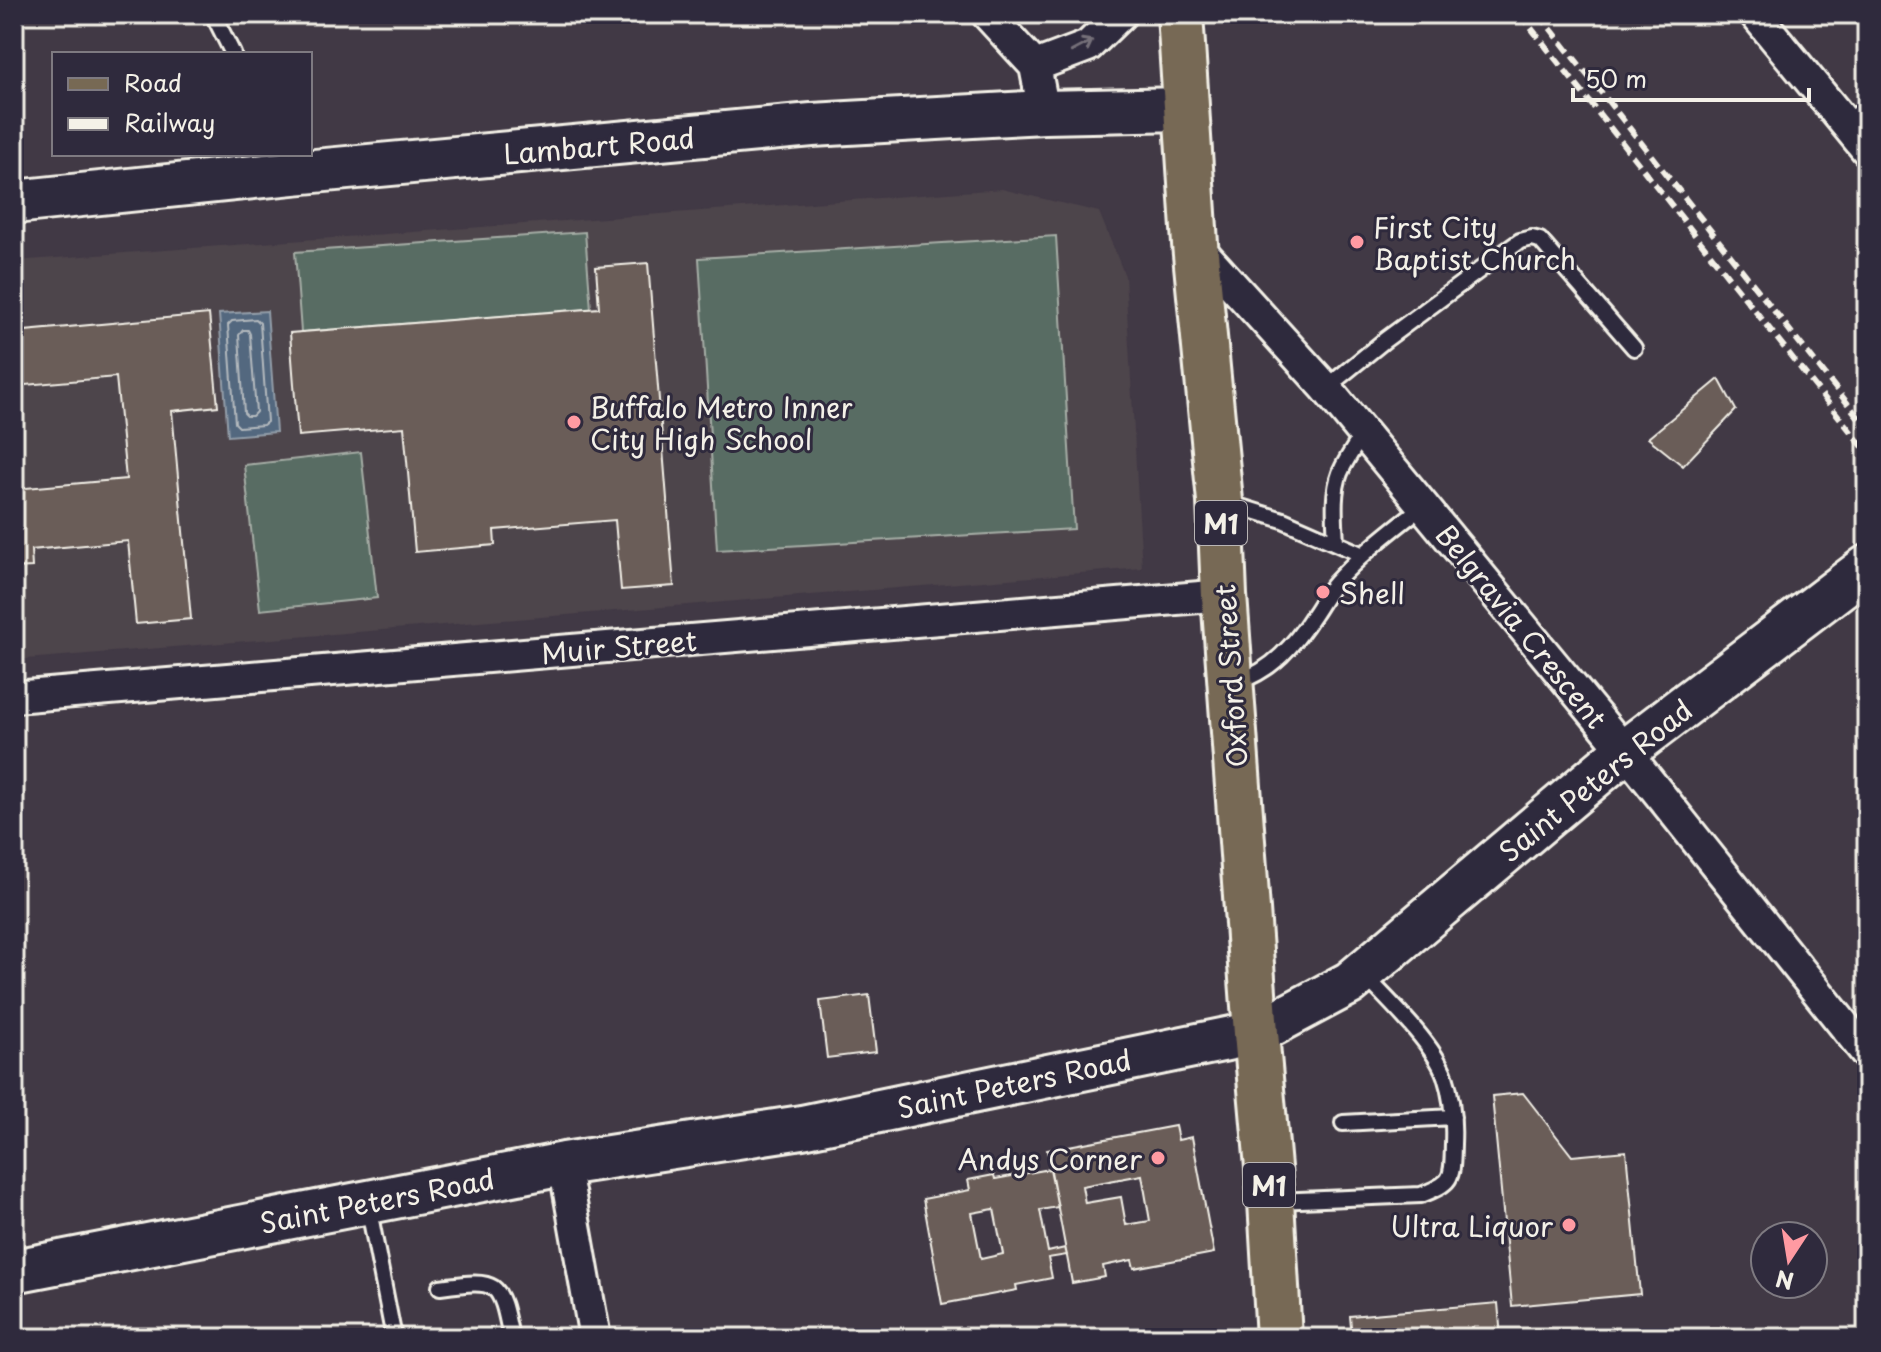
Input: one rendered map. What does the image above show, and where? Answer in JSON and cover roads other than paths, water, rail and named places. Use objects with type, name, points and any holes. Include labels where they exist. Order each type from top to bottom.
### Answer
[{"type":"main road","name":"Oxford Street","points":[[1180,14],[1195,244],[1220,501],[1230,684],[1279,1338]]},
{"type":"street","points":[[987,14],[1035,66],[1044,112]]},
{"type":"street","points":[[1035,66],[1088,46],[1121,14]]},
{"type":"street","points":[[1755,14],[1856,115],[1867,150]]},
{"type":"street","name":"Lambart Road","points":[[14,202],[290,169],[812,125],[1044,112],[1185,109]]},
{"type":"street","name":"Belgravia Crescent","points":[[1195,244],[1326,388],[1625,751],[1867,1054]]},
{"type":"street","name":"Saint Peters Road","points":[[14,1271],[564,1164],[802,1127],[1256,1033],[1350,983],[1625,751],[1867,567]]},
{"type":"street","name":"Muir Street","points":[[14,697],[1224,595]]},
{"type":"street","points":[[564,1164],[595,1338]]},
{"type":"lane","points":[[213,14],[232,52]]},
{"type":"lane","points":[[1326,388],[1397,331],[1520,241],[1528,239],[1540,240],[1634,348]]},
{"type":"lane","points":[[1336,543],[1339,476],[1363,434]]},
{"type":"lane","points":[[1220,501],[1283,520],[1363,555]]},
{"type":"lane","points":[[1230,684],[1250,678],[1281,656],[1309,622],[1332,586],[1363,555],[1423,506]]},
{"type":"lane","points":[[1271,1201],[1421,1195],[1443,1187],[1452,1173],[1453,1117],[1445,1076],[1428,1046],[1362,973]]},
{"type":"lane","points":[[1343,1123],[1453,1117]]},
{"type":"lane","points":[[368,1202],[394,1338]]},
{"type":"lane","points":[[440,1287],[475,1283],[496,1289],[505,1306],[511,1338]]},
{"type":"lane","points":[[1173,1338],[1194,1335]]},
{"type":"water","points":[[267,311],[276,432],[228,436],[219,314]]},
{"type":"railway","points":[[1520,14],[1867,452]]},
{"type":"railway","points":[[1539,14],[1867,428]]},
{"type":"place","name":"First City Baptist Church","points":[[1357,242]]},
{"type":"place","name":"Buffalo Metro Inner City High School","points":[[574,422]]},
{"type":"place","name":"Shell","points":[[1323,592]]},
{"type":"place","name":"Andys Corner","points":[[1158,1158]]},
{"type":"place","name":"Ultra Liquor","points":[[1569,1225]]}]
